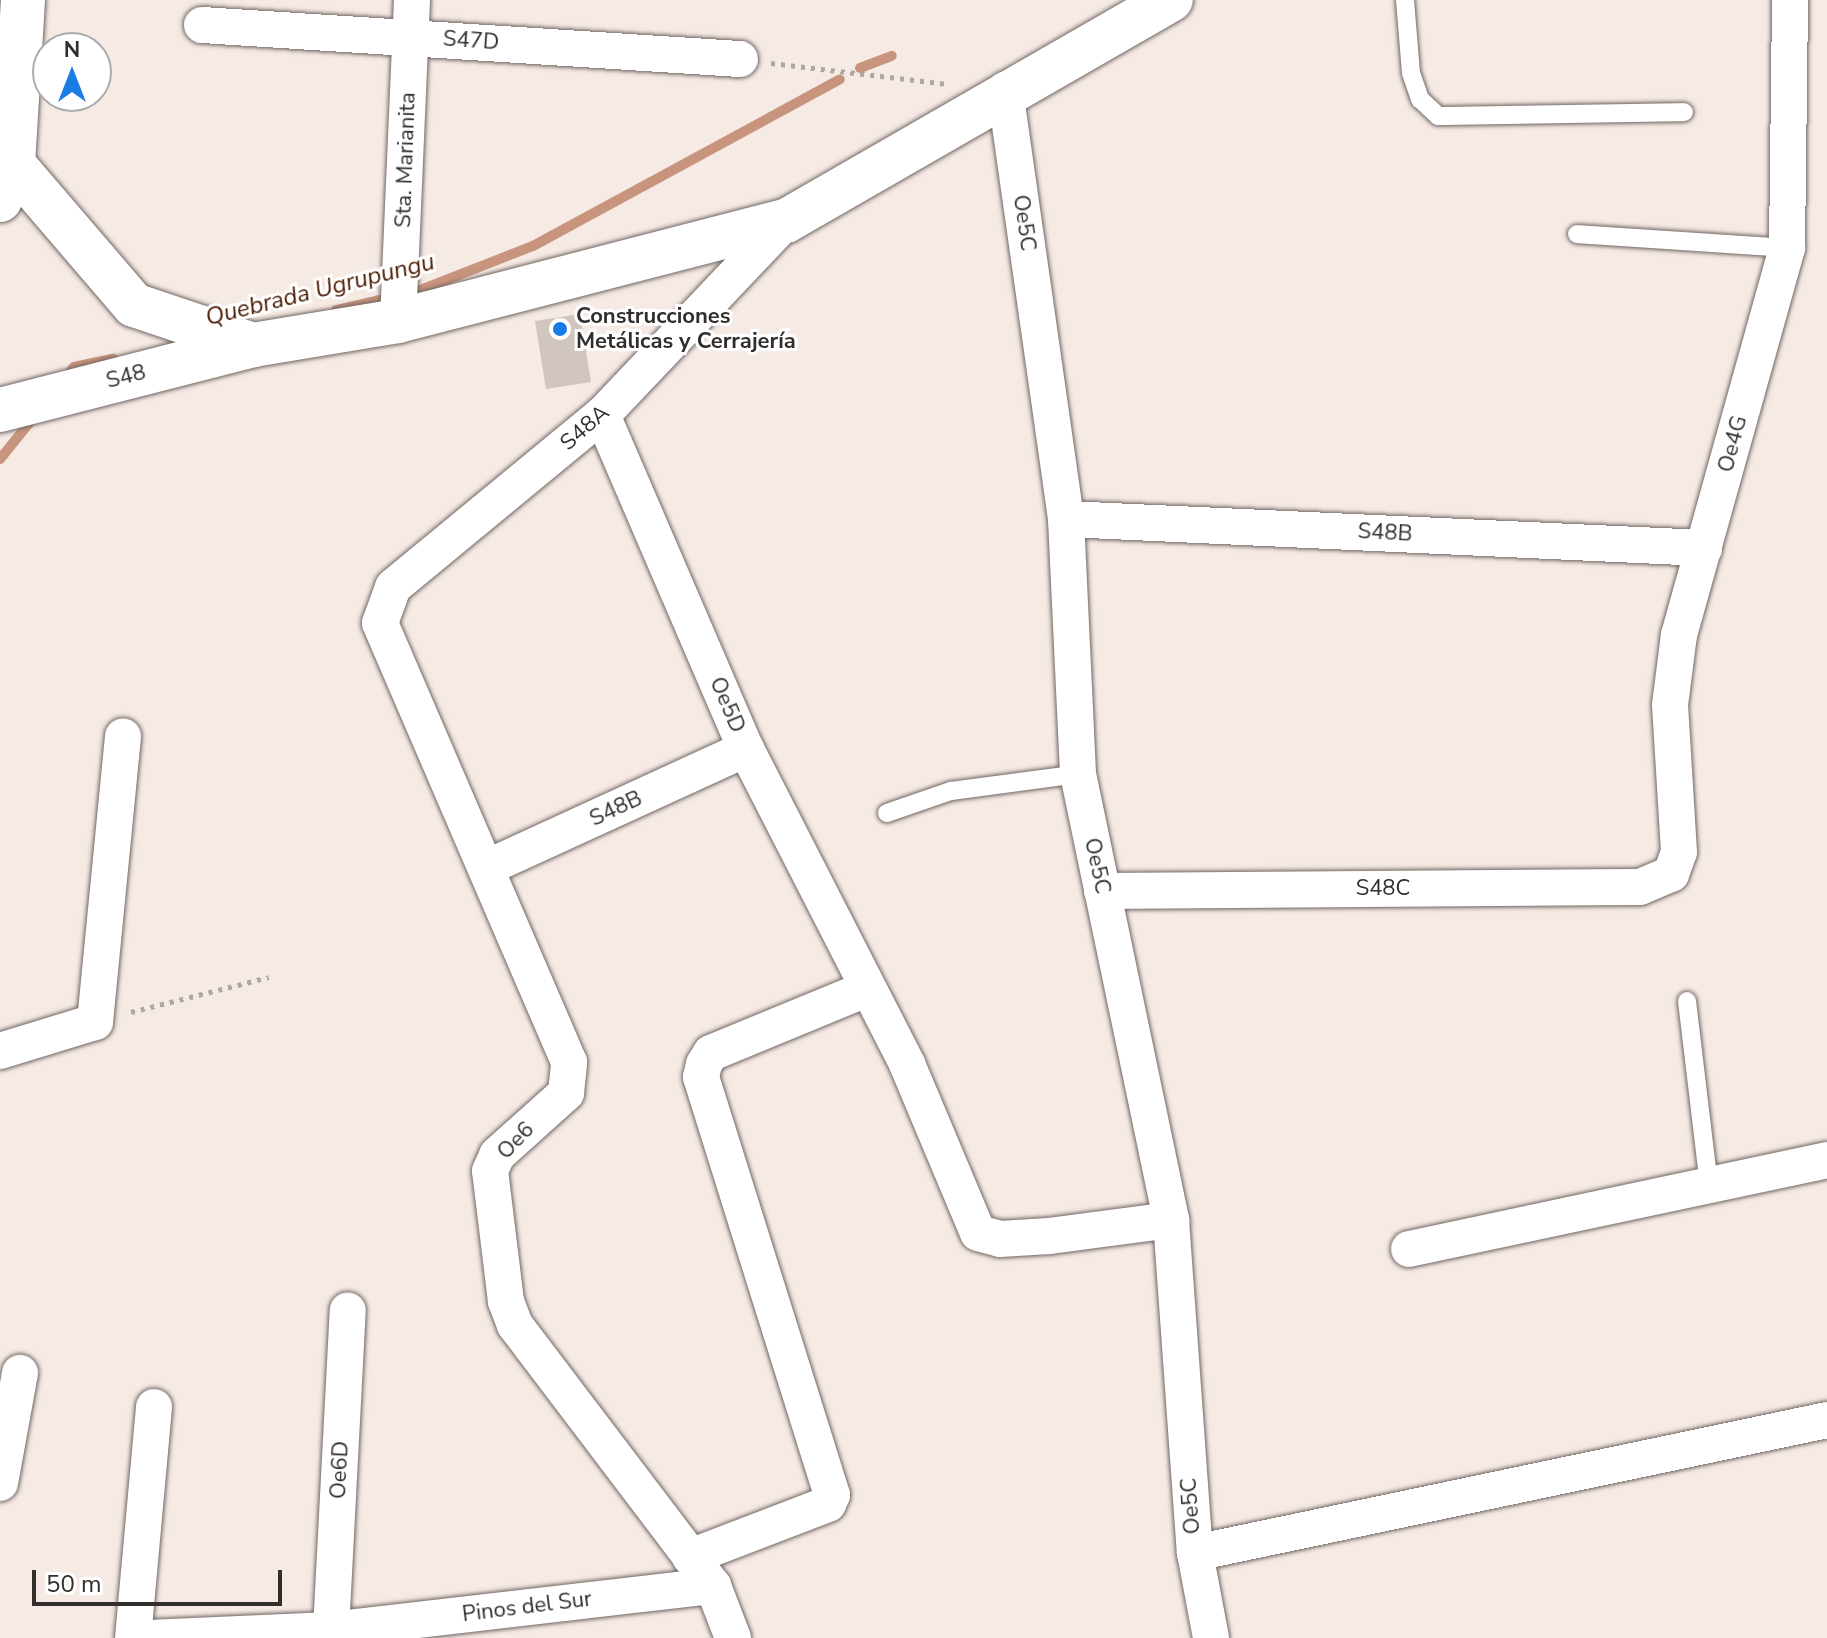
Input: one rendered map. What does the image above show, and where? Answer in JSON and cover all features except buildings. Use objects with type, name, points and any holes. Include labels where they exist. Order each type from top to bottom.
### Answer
[{"type":"street","points":[[23,0],[6,182],[134,305],[253,345]]},
{"type":"street","name":"Sta. Marianita","points":[[398,321],[412,0]]},
{"type":"street","name":"S48","points":[[0,410],[253,345],[398,321],[786,221],[1005,90],[1171,0]]},
{"type":"street","name":"Oe4G","points":[[1663,882],[1679,852],[1670,705],[1681,621],[1787,248],[1790,0]]},
{"type":"street","name":"S47D","points":[[202,25],[740,59]]},
{"type":"street","name":"Oe5C","points":[[1005,90],[1066,519],[1078,774],[1171,1220],[1195,1553],[1211,1638]]},
{"type":"street","name":"S48A","points":[[380,623],[393,587],[602,415],[786,221]]},
{"type":"street","name":"Oe5D","points":[[602,415],[746,749],[864,990],[907,1064],[978,1233],[1000,1239],[1049,1236],[1171,1220]]},
{"type":"street","name":"S48B","points":[[1066,519],[1704,548]]},
{"type":"street","name":"Oe6","points":[[380,623],[569,1062],[570,1078],[566,1093],[497,1155],[490,1171],[506,1301],[515,1325],[713,1586],[733,1638]]},
{"type":"street","points":[[0,1051],[95,1022],[123,736]]},
{"type":"street","name":"S48B","points":[[486,868],[746,749]]},
{"type":"street","name":"S48C","points":[[1102,891],[1663,882]]},
{"type":"street","points":[[690,1557],[828,1504],[832,1495],[701,1077],[704,1064],[711,1053],[864,990]]},
{"type":"street","points":[[1409,1249],[1827,1160]]},
{"type":"street","name":"Oe6D","points":[[331,1630],[348,1310]]},
{"type":"street","points":[[0,1483],[20,1373]]},
{"type":"street","points":[[133,1638],[154,1407]]},
{"type":"street","points":[[1195,1553],[1827,1420]]},
{"type":"street","name":"Pinos del Sur","points":[[148,1638],[331,1630],[713,1586]]},
{"type":"lane","points":[[1405,0],[1411,73],[1420,99],[1438,116],[1684,112]]},
{"type":"lane","points":[[1577,234],[1787,248]]},
{"type":"lane","points":[[887,813],[951,791],[1078,774]]},
{"type":"lane","points":[[1687,1001],[1709,1185]]},
{"type":"path","points":[[740,59],[1005,90]]},
{"type":"path","points":[[95,1022],[269,977]]},
{"type":"waterway","name":"Quebrada Ugrupungu","points":[[860,68],[892,56]]},
{"type":"waterway","name":"Quebrada Ugrupungu","points":[[336,310],[418,291],[533,246],[840,79]]},
{"type":"waterway","name":"Quebrada Ugrupungu","points":[[66,377],[74,367],[113,359]]},
{"type":"waterway","name":"Quebrada Ugrupungu","points":[[0,459],[34,417]]},
{"type":"place","name":"Construcciones Metálicas y Cerrajería","points":[[560,329]]}]
